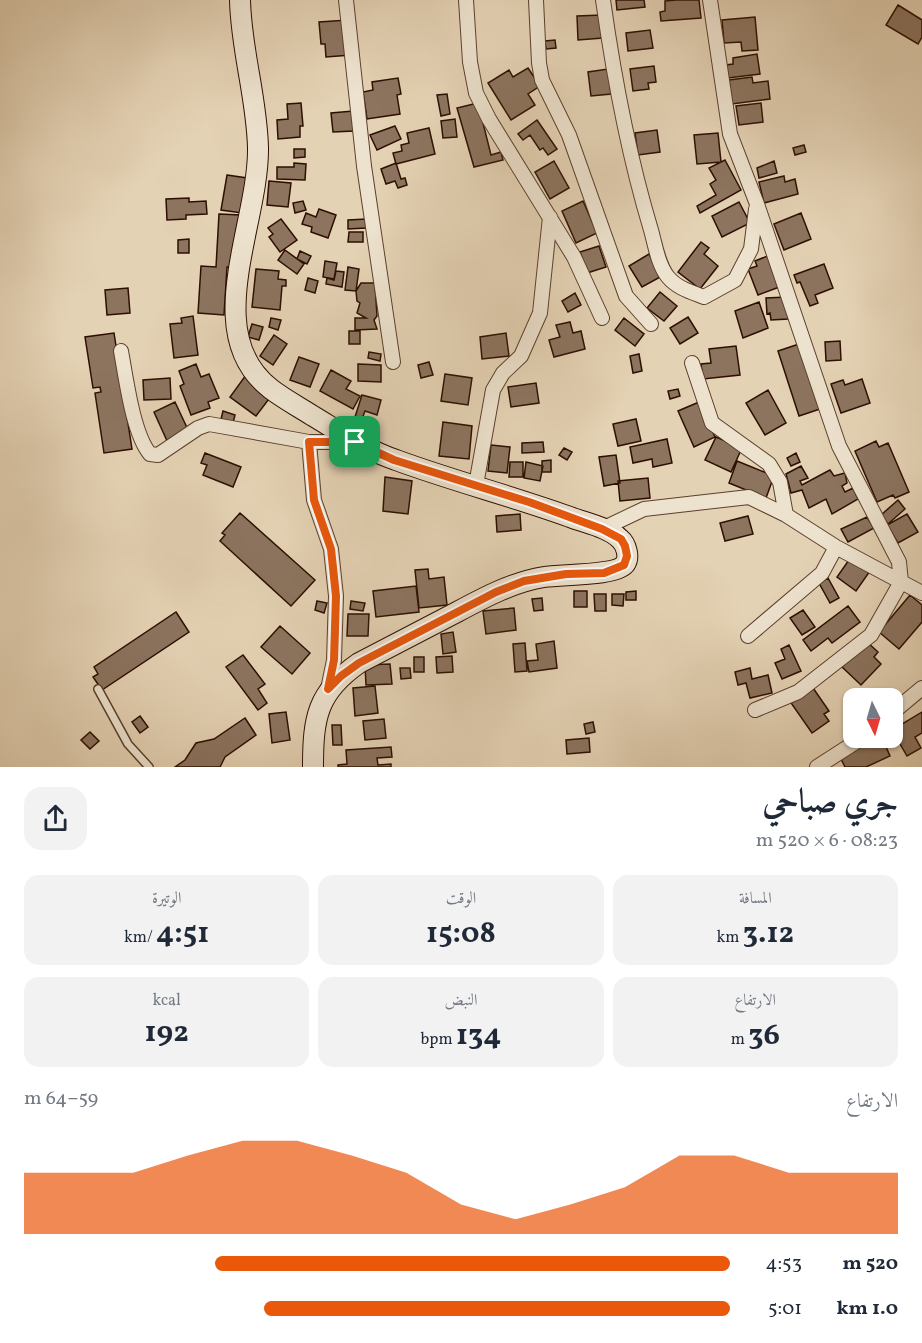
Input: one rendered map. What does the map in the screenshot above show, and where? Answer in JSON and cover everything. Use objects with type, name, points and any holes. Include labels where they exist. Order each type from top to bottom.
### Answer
[{"type":"main road","points":[[240,0],[258,148],[255,186],[234,303],[237,336],[243,356],[253,374],[272,390],[355,442],[394,460],[476,485],[602,529],[621,539],[627,556],[624,565],[617,570],[544,577],[524,581],[496,592],[359,663],[328,689],[319,708],[313,767]]},
{"type":"street","points":[[346,0],[364,166],[393,362]]},
{"type":"street","points":[[466,0],[470,62],[476,93],[489,119],[574,257],[602,318]]},
{"type":"street","points":[[536,0],[542,80],[569,135],[626,296],[651,324]]},
{"type":"street","points":[[603,0],[618,104],[639,190],[661,262],[668,277],[685,290],[704,297],[735,280],[751,249],[757,204]]},
{"type":"street","points":[[710,0],[730,134],[757,204],[839,446],[899,562],[901,582],[871,635],[798,692],[755,710]]},
{"type":"street","points":[[476,485],[493,390],[503,373],[521,356],[540,313],[550,217]]},
{"type":"street","points":[[121,351],[134,414],[144,447],[150,454],[158,455],[198,428],[209,424],[309,442],[355,442]]},
{"type":"street","points":[[692,363],[712,423],[769,464],[780,482],[786,515]]},
{"type":"street","points":[[309,442],[314,500],[331,549],[336,596],[334,660],[328,689]]},
{"type":"street","points":[[602,529],[644,509],[749,497],[786,515],[836,547],[922,593]]},
{"type":"street","points":[[748,636],[822,573],[836,547]]},
{"type":"street","points":[[903,704],[922,688]]},
{"type":"street","points":[[817,767],[846,748]]},
{"type":"lane","points":[[98,689],[128,744],[149,767]]},
{"type":"building","points":[[616,0],[644,0],[645,7],[617,10]]},
{"type":"building","points":[[699,0],[701,18],[661,21],[660,12],[665,11],[665,1]]},
{"type":"building","points":[[898,5],[922,20],[922,37],[918,44],[886,25]]},
{"type":"building","points":[[602,15],[603,38],[578,40],[577,16]]},
{"type":"building","points":[[755,17],[758,50],[742,51],[741,42],[724,43],[722,20]]},
{"type":"building","points":[[348,20],[351,55],[326,57],[325,44],[321,44],[319,22]]},
{"type":"building","points":[[650,30],[653,48],[628,51],[626,33]]},
{"type":"building","points":[[555,40],[556,48],[546,49],[545,41]]},
{"type":"building","points":[[757,54],[760,74],[728,78],[726,65],[733,64],[733,58]]},
{"type":"building","points":[[654,66],[656,82],[648,83],[649,89],[633,91],[630,69]]},
{"type":"building","points":[[528,68],[540,86],[528,94],[535,105],[511,120],[488,83],[509,70],[513,77]]},
{"type":"building","points":[[608,69],[611,94],[591,96],[588,72]]},
{"type":"building","points":[[752,77],[753,83],[768,81],[770,99],[732,104],[729,80]]},
{"type":"building","points":[[398,78],[401,94],[397,95],[400,114],[367,119],[363,92],[373,90],[372,82]]},
{"type":"building","points":[[447,94],[450,114],[441,116],[437,95]]},
{"type":"building","points":[[301,103],[303,126],[300,126],[300,137],[278,139],[277,120],[288,119],[287,104]]},
{"type":"building","points":[[478,103],[491,155],[501,152],[503,160],[474,167],[457,108]]},
{"type":"building","points":[[761,103],[763,122],[739,125],[736,106]]},
{"type":"building","points":[[353,111],[354,131],[333,132],[331,113]]},
{"type":"building","points":[[455,119],[457,137],[443,138],[441,121]]},
{"type":"building","points":[[537,120],[557,149],[548,155],[543,148],[540,150],[530,135],[523,140],[518,134]]},
{"type":"building","points":[[395,126],[401,139],[377,150],[370,135]]},
{"type":"building","points":[[429,128],[435,154],[396,164],[393,153],[402,151],[401,145],[409,143],[407,133]]},
{"type":"building","points":[[657,130],[660,152],[638,155],[635,133]]},
{"type":"building","points":[[718,133],[721,162],[697,164],[694,135]]},
{"type":"building","points":[[804,145],[806,152],[795,155],[793,148]]},
{"type":"building","points":[[294,149],[305,149],[305,157],[294,158]]},
{"type":"building","points":[[725,160],[741,190],[700,213],[697,206],[716,195],[710,184],[716,180],[709,168]]},
{"type":"building","points":[[554,161],[569,188],[550,199],[535,172]]},
{"type":"building","points":[[774,161],[777,173],[759,178],[757,168]]},
{"type":"building","points":[[294,163],[306,164],[305,180],[277,179],[277,167],[294,167]]},
{"type":"building","points":[[396,163],[401,179],[405,178],[407,185],[398,188],[395,181],[386,184],[381,169]]},
{"type":"building","points":[[227,175],[247,178],[242,213],[221,210]]},
{"type":"building","points":[[784,176],[785,182],[795,179],[798,194],[764,203],[759,182]]},
{"type":"building","points":[[269,181],[291,183],[288,207],[267,205]]},
{"type":"building","points":[[189,198],[189,202],[206,201],[207,214],[186,215],[186,219],[167,220],[166,199]]},
{"type":"building","points":[[303,201],[306,210],[295,213],[293,203]]},
{"type":"building","points":[[583,201],[597,233],[576,243],[562,211]]},
{"type":"building","points":[[739,202],[750,223],[722,237],[712,216]]},
{"type":"building","points":[[319,209],[336,215],[328,238],[311,232],[312,227],[302,224],[306,213],[316,217]]},
{"type":"building","points":[[801,213],[811,239],[784,250],[774,224]]},
{"type":"building","points":[[219,214],[241,215],[237,268],[227,267],[224,315],[198,313],[201,266],[216,267]]},
{"type":"building","points":[[281,219],[297,240],[280,252],[269,237],[273,234],[268,228]]},
{"type":"building","points":[[366,219],[366,228],[348,229],[348,220]]},
{"type":"building","points":[[349,232],[363,232],[363,242],[348,242]]},
{"type":"building","points":[[189,239],[189,253],[178,253],[178,240]]},
{"type":"building","points":[[701,242],[709,248],[704,254],[718,266],[700,289],[678,272]]},
{"type":"building","points":[[599,246],[606,267],[587,273],[580,252]]},
{"type":"building","points":[[285,250],[304,264],[297,274],[278,260]]},
{"type":"building","points":[[300,251],[311,256],[307,264],[297,259]]},
{"type":"building","points":[[649,254],[662,276],[642,287],[629,266]]},
{"type":"building","points":[[770,255],[782,286],[758,295],[748,269],[757,266],[755,261]]},
{"type":"building","points":[[325,261],[337,263],[334,279],[323,277]]},
{"type":"building","points":[[824,264],[833,288],[815,295],[818,303],[810,306],[800,282],[797,283],[794,275]]},
{"type":"building","points":[[348,267],[359,269],[356,291],[345,290]]},
{"type":"building","points":[[256,269],[279,271],[278,279],[286,280],[286,286],[282,286],[280,310],[252,307]]},
{"type":"building","points":[[336,271],[344,272],[342,287],[326,284],[327,278],[334,280]]},
{"type":"building","points":[[308,278],[318,281],[315,293],[305,290]]},
{"type":"building","points":[[361,283],[375,283],[377,316],[374,320],[377,329],[355,330],[355,318],[366,318],[357,313],[360,303],[357,301],[356,291]]},
{"type":"building","points":[[128,288],[130,313],[107,315],[105,290]]},
{"type":"building","points":[[660,292],[677,306],[664,321],[647,308]]},
{"type":"building","points":[[575,293],[581,305],[568,312],[562,301]]},
{"type":"building","points":[[787,297],[788,319],[771,320],[770,313],[767,314],[766,298]]},
{"type":"building","points":[[759,302],[768,328],[743,338],[735,311]]},
{"type":"building","points":[[193,316],[198,355],[174,358],[170,324],[182,323],[181,318]]},
{"type":"building","points":[[688,317],[698,333],[680,344],[670,328]]},
{"type":"building","points":[[271,318],[281,320],[278,330],[269,327]]},
{"type":"building","points":[[624,318],[644,334],[635,346],[615,330]]},
{"type":"building","points":[[570,322],[573,333],[581,331],[585,349],[554,357],[549,340],[560,337],[556,325]]},
{"type":"building","points":[[252,324],[263,327],[259,340],[248,337]]},
{"type":"building","points":[[349,331],[360,331],[360,344],[349,344]]},
{"type":"building","points":[[114,333],[132,449],[104,453],[95,393],[101,392],[100,387],[93,388],[85,337]]},
{"type":"building","points":[[506,333],[509,356],[482,359],[480,337]]},
{"type":"building","points":[[274,335],[287,344],[273,365],[260,356]]},
{"type":"building","points":[[840,341],[841,360],[826,361],[825,342]]},
{"type":"building","points":[[802,343],[823,408],[799,416],[778,351]]},
{"type":"building","points":[[736,346],[740,375],[703,379],[701,364],[711,363],[709,349]]},
{"type":"building","points":[[369,352],[381,354],[380,361],[368,358]]},
{"type":"building","points":[[639,354],[642,371],[633,373],[630,356]]},
{"type":"building","points":[[299,357],[319,364],[310,387],[290,380]]},
{"type":"building","points":[[429,362],[433,375],[421,378],[418,365]]},
{"type":"building","points":[[196,364],[201,377],[209,374],[219,398],[208,402],[210,408],[191,415],[180,386],[184,384],[179,371]]},
{"type":"building","points":[[358,364],[381,365],[381,382],[358,381]]},
{"type":"building","points":[[331,370],[351,381],[346,389],[360,396],[353,409],[320,391]]},
{"type":"building","points":[[445,374],[472,378],[468,405],[441,401]]},
{"type":"building","points":[[246,375],[272,395],[256,416],[230,397]]},
{"type":"building","points":[[170,378],[171,399],[144,400],[143,380]]},
{"type":"building","points":[[862,379],[870,403],[841,413],[831,384],[843,380],[845,385]]},
{"type":"building","points":[[536,383],[539,403],[511,407],[508,387]]},
{"type":"building","points":[[678,389],[680,396],[670,399],[668,391]]},
{"type":"building","points":[[768,390],[786,423],[765,435],[746,403]]},
{"type":"building","points":[[362,395],[381,400],[377,415],[365,411],[362,419],[355,417]]},
{"type":"building","points":[[175,402],[189,432],[168,443],[154,412]]},
{"type":"building","points":[[699,402],[715,437],[694,447],[678,411]]},
{"type":"building","points":[[223,411],[235,415],[233,423],[221,419]]},
{"type":"building","points":[[636,419],[641,441],[618,446],[613,424]]},
{"type":"building","points":[[443,422],[472,426],[469,459],[439,456]]},
{"type":"building","points":[[716,437],[742,448],[731,472],[705,460]]},
{"type":"building","points":[[667,439],[672,463],[653,467],[652,459],[633,463],[630,447]]},
{"type":"building","points":[[876,441],[879,447],[888,443],[909,492],[895,498],[893,495],[877,502],[855,451]]},
{"type":"building","points":[[543,442],[544,452],[522,453],[522,443]]},
{"type":"building","points":[[491,445],[510,447],[507,473],[488,471]]},
{"type":"building","points":[[564,448],[572,452],[567,460],[559,455]]},
{"type":"building","points":[[205,453],[241,467],[233,487],[203,475],[207,465],[201,463]]},
{"type":"building","points":[[796,453],[800,462],[791,466],[787,458]]},
{"type":"building","points":[[616,455],[620,483],[604,486],[599,457]]},
{"type":"building","points":[[551,460],[551,472],[542,472],[542,461]]},
{"type":"building","points":[[737,461],[774,476],[766,498],[729,483]]},
{"type":"building","points":[[510,462],[523,462],[523,477],[509,477]]},
{"type":"building","points":[[526,462],[543,466],[540,481],[524,478]]},
{"type":"building","points":[[801,466],[808,478],[800,481],[802,485],[830,470],[834,476],[845,473],[847,483],[842,486],[845,492],[853,488],[858,499],[832,514],[826,499],[809,508],[802,490],[791,493],[786,474]]},
{"type":"building","points":[[385,477],[412,481],[408,514],[383,511]]},
{"type":"building","points":[[648,478],[650,498],[620,501],[618,481]]},
{"type":"building","points":[[898,500],[905,509],[888,524],[881,515]]},
{"type":"building","points":[[240,513],[315,580],[291,606],[220,541],[225,535],[222,533]]},
{"type":"building","points":[[520,514],[521,530],[497,532],[496,516]]},
{"type":"building","points":[[907,514],[918,532],[898,543],[887,525]]},
{"type":"building","points":[[748,516],[753,534],[725,541],[720,523]]},
{"type":"building","points":[[867,517],[874,528],[848,542],[841,529]]},
{"type":"building","points":[[851,557],[870,571],[856,591],[837,577]]},
{"type":"building","points":[[428,569],[429,579],[444,577],[447,605],[419,608],[415,570]]},
{"type":"building","points":[[828,578],[839,598],[830,603],[819,583]]},
{"type":"building","points":[[416,586],[419,612],[376,617],[373,591]]},
{"type":"building","points":[[574,591],[587,591],[587,607],[574,607]]},
{"type":"building","points":[[636,591],[636,600],[626,600],[626,592]]},
{"type":"building","points":[[594,594],[606,594],[606,611],[595,611]]},
{"type":"building","points":[[612,594],[624,594],[623,606],[612,605]]},
{"type":"building","points":[[910,595],[922,605],[922,622],[899,649],[879,632]]},
{"type":"building","points":[[542,598],[543,610],[534,611],[532,599]]},
{"type":"building","points":[[317,601],[327,603],[324,613],[315,610]]},
{"type":"building","points":[[351,601],[365,603],[363,611],[350,609]]},
{"type":"building","points":[[848,606],[860,622],[832,643],[828,638],[811,651],[803,640]]},
{"type":"building","points":[[514,608],[516,630],[486,634],[483,611]]},
{"type":"building","points":[[803,610],[815,627],[802,635],[790,618]]},
{"type":"building","points":[[176,612],[189,632],[102,690],[93,677],[98,674],[94,667]]},
{"type":"building","points":[[348,614],[369,614],[368,636],[347,636]]},
{"type":"building","points":[[280,626],[310,653],[292,674],[261,647]]},
{"type":"building","points":[[453,632],[456,652],[443,654],[441,634]]},
{"type":"building","points":[[554,641],[557,668],[529,672],[527,661],[538,660],[536,644]]},
{"type":"building","points":[[866,641],[878,652],[874,657],[881,664],[861,685],[842,667]]},
{"type":"building","points":[[525,643],[527,671],[515,672],[513,644]]},
{"type":"building","points":[[789,645],[801,671],[782,679],[775,663],[785,659],[781,649]]},
{"type":"building","points":[[243,655],[265,684],[258,689],[267,703],[258,710],[226,667]]},
{"type":"building","points":[[452,656],[453,672],[437,673],[436,657]]},
{"type":"building","points":[[414,657],[424,657],[424,672],[414,672]]},
{"type":"building","points":[[390,664],[392,684],[366,685],[365,665]]},
{"type":"building","points":[[400,668],[410,668],[411,678],[401,679]]},
{"type":"building","points":[[750,668],[752,679],[768,675],[772,693],[750,698],[746,683],[738,685],[735,672]]},
{"type":"building","points":[[811,685],[829,711],[824,714],[829,721],[812,733],[789,700]]},
{"type":"building","points":[[375,686],[378,713],[355,716],[353,688]]},
{"type":"building","points":[[286,712],[290,740],[272,743],[269,714]]},
{"type":"building","points":[[922,712],[922,733],[915,737],[921,748],[907,756],[902,748],[903,723]]},
{"type":"building","points":[[140,716],[148,727],[140,733],[132,722]]},
{"type":"building","points":[[245,718],[256,735],[225,757],[220,767],[175,767],[185,760],[196,743],[214,739]]},
{"type":"building","points":[[384,719],[386,738],[365,740],[363,721]]},
{"type":"building","points":[[593,722],[595,732],[586,734],[584,724]]},
{"type":"building","points":[[332,725],[341,725],[342,745],[333,745]]},
{"type":"building","points":[[90,732],[99,741],[90,749],[81,740]]},
{"type":"building","points":[[589,738],[590,752],[567,754],[566,740]]},
{"type":"building","points":[[391,747],[392,757],[377,758],[378,765],[391,764],[391,767],[338,767],[338,765],[347,764],[346,750]]},
{"type":"building","points":[[855,748],[886,748],[890,756],[866,767],[845,767],[839,755]]},
{"type":"route","points":[[309,442],[355,442],[394,460],[529,502],[602,529],[621,539],[627,556],[624,565],[617,570],[604,573],[580,573],[524,581],[496,592],[359,663],[328,689],[334,660],[336,596],[331,549],[314,500],[309,442]]}]
